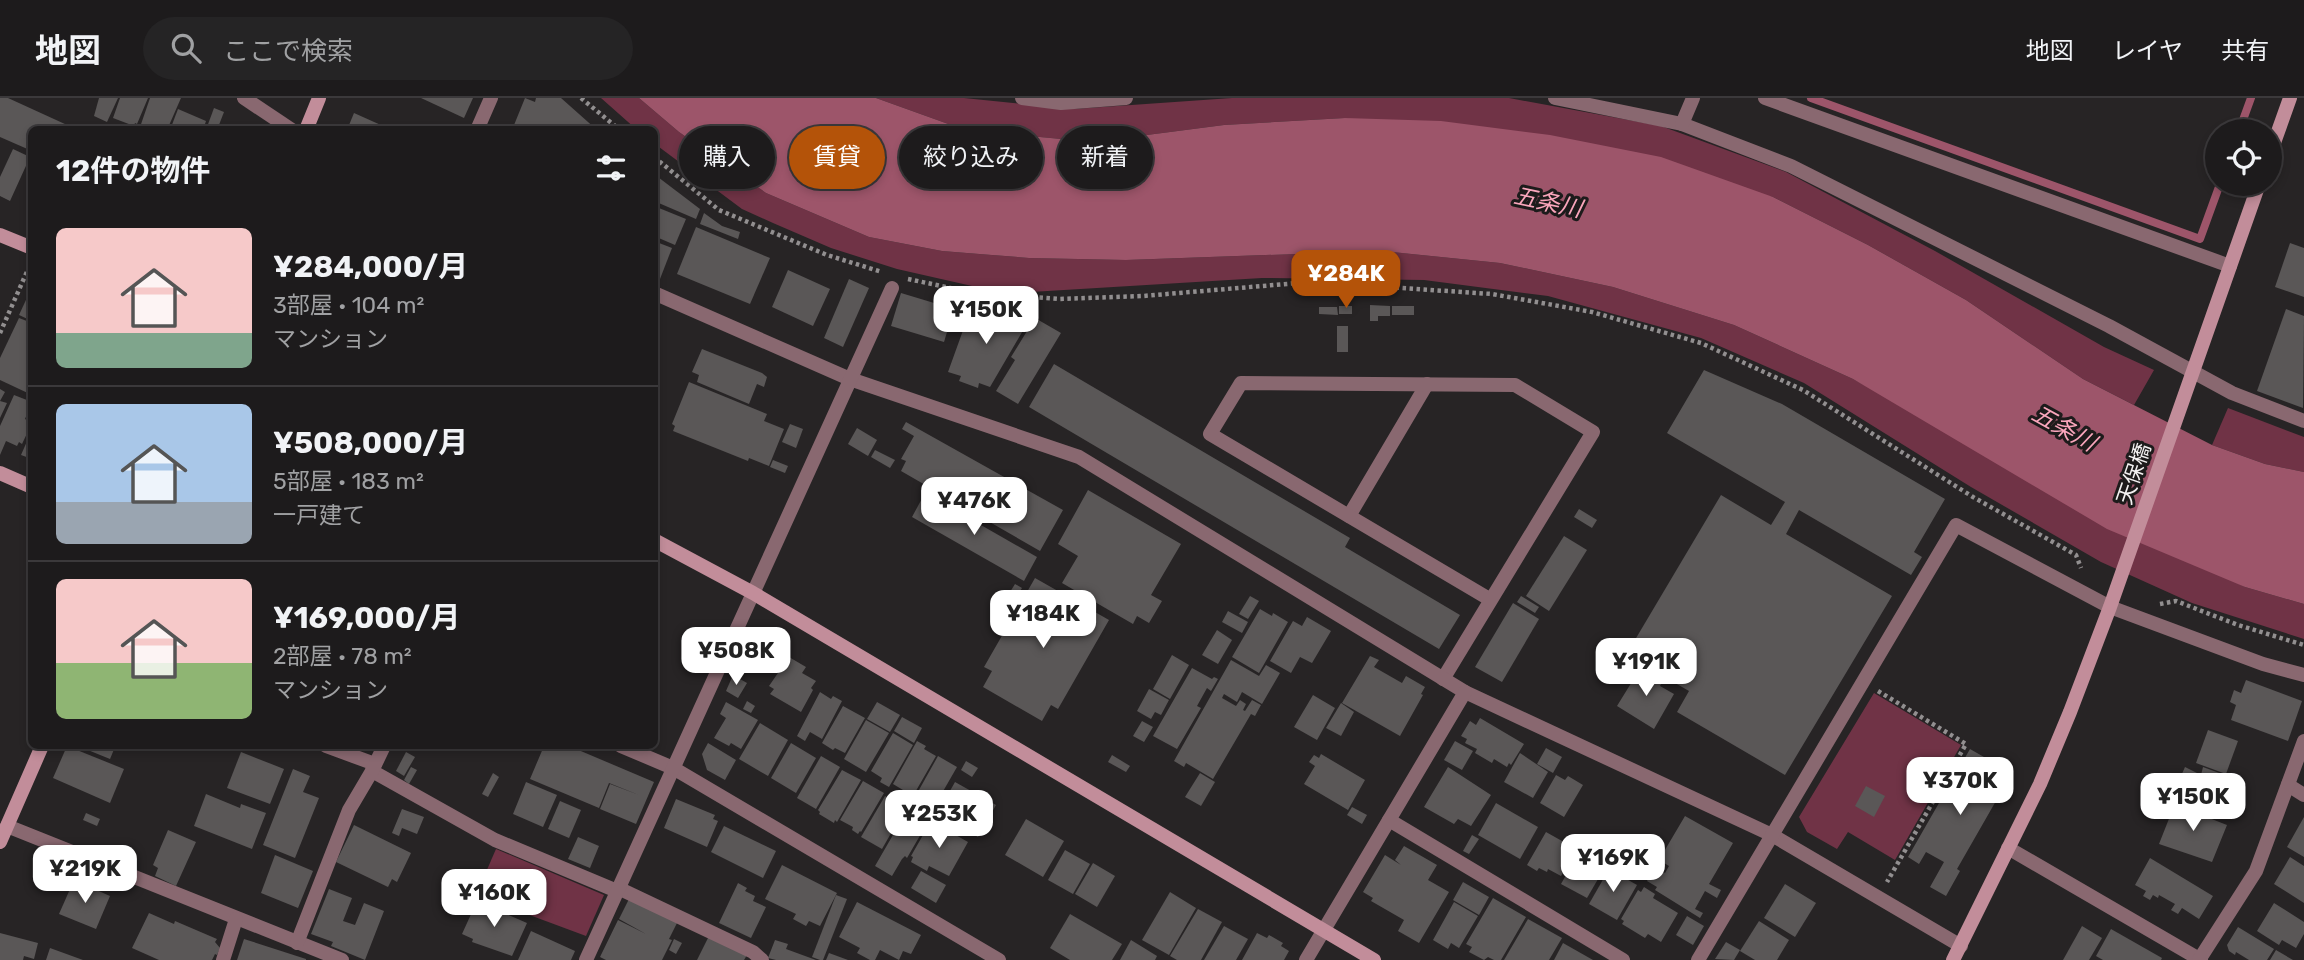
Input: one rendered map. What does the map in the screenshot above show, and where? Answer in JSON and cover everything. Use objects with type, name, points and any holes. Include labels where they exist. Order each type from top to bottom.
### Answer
[{"type":"street","points":[[244,98],[286,126]]},
{"type":"street","points":[[308,126],[319,98]]},
{"type":"street","points":[[479,126],[491,98]]},
{"type":"street","points":[[1022,98],[1061,103],[1126,98]]},
{"type":"street","points":[[1555,98],[1682,124],[1791,166],[2109,326],[2190,378],[2304,421]]},
{"type":"street","points":[[1682,124],[1693,98]]},
{"type":"street","points":[[1765,98],[2230,266]]},
{"type":"street","points":[[2282,120],[2290,98]]},
{"type":"street","name":"天保橋","points":[[1953,960],[2045,772],[2110,607],[2255,196]]},
{"type":"street","points":[[0,234],[28,246]]},
{"type":"street","points":[[586,960],[892,288]]},
{"type":"street","points":[[658,295],[850,379],[1079,457],[1465,692],[1772,835],[1961,946]]},
{"type":"street","points":[[1443,679],[1491,600],[1593,432],[1515,384],[1241,383],[1210,434],[1491,600]]},
{"type":"street","points":[[1349,516],[1427,384]]},
{"type":"street","points":[[0,473],[28,485]]},
{"type":"street","points":[[1698,960],[1956,525],[2110,607],[2250,660],[2304,674]]},
{"type":"street","points":[[658,542],[753,593],[1374,960]]},
{"type":"street","points":[[1306,960],[1465,692]]},
{"type":"street","points":[[2008,848],[2200,960],[2256,871],[2304,741]]},
{"type":"street","points":[[0,842],[41,749]]},
{"type":"street","points":[[333,749],[374,768],[495,840],[618,890],[753,952],[762,960]]},
{"type":"street","points":[[297,943],[349,810],[383,749]]},
{"type":"street","points":[[628,749],[673,768],[999,960]]},
{"type":"street","points":[[2288,785],[2304,794]]},
{"type":"street","points":[[1389,820],[1622,960]]},
{"type":"street","points":[[7,826],[342,960]]},
{"type":"street","points":[[223,960],[236,919]]},
{"type":"path","points":[[582,98],[615,126]]},
{"type":"path","points":[[0,333],[28,271]]},
{"type":"path","points":[[1863,682],[1966,744],[1878,897]]},
{"type":"shaded area","points":[[601,98],[639,98],[679,132],[679,162],[658,146],[658,126],[633,126]]},
{"type":"shaded area","points":[[876,98],[964,98],[1074,109],[1232,98],[1509,98],[1661,126],[1786,172],[1935,251],[2104,347],[2154,370],[2134,405],[2083,379],[1966,300],[1868,245],[1773,197],[1345,118],[1224,125],[1153,134],[1153,126],[1057,126],[1057,139],[1043,137],[1043,126],[954,126]]},
{"type":"shaded area","points":[[715,189],[760,189],[869,237],[942,251],[1029,258],[1126,260],[1382,251],[1500,263],[1613,287],[1734,325],[1853,379],[2245,587],[2304,604],[2304,639],[2192,603],[2101,562],[1971,487],[1804,383],[1701,338],[1548,296],[1424,280],[1262,278],[1031,292],[972,286],[897,269],[831,248],[742,209]]},
{"type":"shaded area","points":[[2228,408],[2304,437],[2304,472],[2265,464],[2212,445]]},
{"type":"shaded area","points":[[1874,693],[1961,745],[1895,860],[1848,832],[1837,849],[1807,832],[1799,817]]},
{"type":"shaded area","points":[[496,849],[604,895],[586,936],[476,895]]},
{"type":"water","name":"五条川","points":[[639,98],[876,98],[954,126],[899,126],[899,189],[1043,189],[1043,137],[1057,139],[1057,189],[1153,189],[1153,134],[1224,125],[1345,118],[1441,121],[1550,135],[1661,157],[1773,197],[1868,245],[1966,300],[2083,379],[2212,445],[2265,464],[2304,472],[2304,604],[2245,587],[2107,529],[1853,379],[1734,325],[1613,287],[1500,263],[1382,251],[1126,260],[1029,258],[942,251],[869,237],[760,189],[775,189],[775,126],[679,126],[679,132]]},
{"type":"building","points":[[0,98],[8,98],[69,126],[28,126],[28,149],[0,137]]},
{"type":"building","points":[[99,98],[118,98],[107,122],[94,116]]},
{"type":"building","points":[[120,98],[148,98],[134,126],[113,118]]},
{"type":"building","points":[[150,98],[181,98],[169,126],[140,126]]},
{"type":"building","points":[[421,98],[473,98],[464,118]]},
{"type":"building","points":[[525,98],[535,102],[536,98],[561,98],[592,126],[514,126]]},
{"type":"building","points":[[214,108],[224,112],[219,126],[207,126]]},
{"type":"building","points":[[178,109],[206,121],[204,126],[172,126]]},
{"type":"building","points":[[354,113],[383,126],[349,126]]},
{"type":"building","points":[[13,149],[28,156],[10,201],[0,196],[0,177]]},
{"type":"building","points":[[658,177],[700,209],[696,219],[658,203]]},
{"type":"building","points":[[658,208],[686,219],[675,245],[658,238]]},
{"type":"building","points":[[704,213],[722,226],[740,232],[738,239],[700,224]]},
{"type":"building","points":[[696,227],[770,258],[750,304],[677,274]]},
{"type":"building","points":[[658,243],[672,248],[660,279],[658,278]]},
{"type":"building","points":[[2290,243],[2304,248],[2304,297],[2275,287]]},
{"type":"building","points":[[788,270],[830,289],[813,326],[772,307]]},
{"type":"building","points":[[849,279],[869,288],[843,347],[824,338]]},
{"type":"building","points":[[901,293],[954,309],[944,342],[891,326]]},
{"type":"building","points":[[28,296],[28,319],[19,315]]},
{"type":"building","points":[[1370,305],[1390,306],[1390,316],[1378,316],[1378,321],[1370,321]]},
{"type":"building","points":[[1339,306],[1352,306],[1352,314],[1339,314]]},
{"type":"building","points":[[1392,306],[1414,306],[1414,315],[1392,315]]},
{"type":"building","points":[[1319,307],[1337,307],[1338,315],[1319,314]]},
{"type":"building","points":[[2286,309],[2304,316],[2303,408],[2257,391]]},
{"type":"building","points":[[970,311],[983,315],[985,312],[1032,315],[990,387],[979,383],[978,388],[959,381],[961,376],[948,372]]},
{"type":"building","points":[[19,318],[28,321],[28,393],[0,380],[0,358]]},
{"type":"building","points":[[1035,318],[1061,333],[1018,404],[996,391],[1015,360],[1011,357]]},
{"type":"building","points":[[1337,326],[1348,326],[1348,352],[1337,352]]},
{"type":"building","points":[[702,349],[762,373],[767,377],[764,387],[757,384],[749,404],[697,382],[699,375],[692,372]]},
{"type":"building","points":[[1054,364],[1350,538],[1345,547],[1460,615],[1439,649],[1029,407]]},
{"type":"building","points":[[1704,370],[1782,404],[1945,499],[1914,552],[1922,557],[1911,575],[1799,510],[1786,534],[1892,596],[1785,775],[1677,712],[1689,691],[1626,655],[1721,495],[1771,525],[1785,502],[1667,433]]},
{"type":"building","points":[[689,382],[767,414],[764,421],[784,429],[769,466],[749,458],[748,461],[673,431],[675,426],[672,424]]},
{"type":"building","points":[[14,395],[28,400],[25,419],[28,421],[28,431],[22,444],[19,442],[17,446],[6,441],[0,455],[0,426]]},
{"type":"building","points":[[0,401],[7,403],[0,418]]},
{"type":"building","points":[[906,422],[1063,510],[1040,551],[901,471],[906,461],[901,459],[914,436],[902,429]]},
{"type":"building","points":[[790,424],[803,429],[796,448],[782,442]]},
{"type":"building","points":[[857,428],[877,440],[868,456],[848,444]]},
{"type":"building","points":[[28,439],[28,458],[21,455]]},
{"type":"building","points":[[875,450],[895,460],[890,468],[871,457]]},
{"type":"building","points":[[773,460],[788,466],[785,473],[770,467]]},
{"type":"building","points":[[1088,490],[1181,544],[1151,595],[1162,601],[1149,623],[1137,616],[1133,624],[1062,583],[1078,556],[1058,544]]},
{"type":"building","points":[[925,493],[1037,557],[1024,581],[912,517]]},
{"type":"building","points":[[1579,509],[1597,520],[1592,528],[1574,517]]},
{"type":"building","points":[[1564,536],[1587,550],[1549,611],[1526,596]]},
{"type":"building","points":[[1035,578],[1109,620],[1058,709],[1051,705],[1042,721],[983,687],[992,671],[984,667]]},
{"type":"building","points":[[1015,584],[1022,588],[1017,596],[1010,592]]},
{"type":"building","points":[[1250,596],[1259,601],[1248,619],[1239,614]]},
{"type":"building","points":[[1521,596],[1539,607],[1535,613],[1517,602]]},
{"type":"building","points":[[1513,603],[1539,619],[1502,682],[1475,667]]},
{"type":"building","points":[[1260,609],[1288,622],[1259,673],[1232,657]]},
{"type":"building","points":[[1228,611],[1248,622],[1242,633],[1222,622]]},
{"type":"building","points":[[1307,617],[1331,631],[1312,663],[1300,657],[1291,673],[1270,661],[1293,621],[1302,626]]},
{"type":"building","points":[[1217,630],[1232,640],[1218,664],[1202,655]]},
{"type":"building","points":[[768,645],[782,653],[771,672],[757,664]]},
{"type":"building","points":[[1172,655],[1189,665],[1170,699],[1153,689]]},
{"type":"building","points":[[1370,656],[1379,660],[1374,667],[1402,683],[1406,676],[1425,687],[1400,736],[1342,703]]},
{"type":"building","points":[[789,657],[806,667],[802,673],[816,681],[801,712],[770,694],[774,689],[769,686]]},
{"type":"building","points":[[1231,660],[1259,676],[1266,665],[1280,673],[1262,704],[1242,692],[1237,702],[1224,694],[1222,698],[1236,706],[1240,700],[1246,704],[1243,710],[1245,711],[1252,700],[1261,705],[1255,716],[1251,714],[1213,779],[1186,763],[1184,767],[1174,761]]},
{"type":"building","points":[[1641,667],[1663,680],[1660,686],[1674,694],[1654,729],[1617,706]]},
{"type":"building","points":[[1192,668],[1212,679],[1218,679],[1211,691],[1207,688],[1197,706],[1201,708],[1177,749],[1153,736]]},
{"type":"building","points":[[733,675],[747,683],[738,698],[726,691]]},
{"type":"building","points":[[2246,680],[2302,701],[2288,741],[2231,720],[2236,705],[2230,702],[2234,690],[2241,693]]},
{"type":"building","points":[[1149,689],[1169,700],[1161,715],[1155,712],[1151,719],[1137,711]]},
{"type":"building","points":[[820,692],[831,699],[833,696],[842,701],[822,739],[810,732],[805,741],[797,736]]},
{"type":"building","points":[[1313,695],[1335,708],[1317,740],[1294,727]]},
{"type":"building","points":[[747,701],[755,706],[751,713],[743,709]]},
{"type":"building","points":[[726,702],[758,720],[741,749],[714,738],[726,718],[720,714]]},
{"type":"building","points":[[877,702],[900,715],[890,732],[867,719]]},
{"type":"building","points":[[1341,703],[1354,712],[1341,736],[1326,728]]},
{"type":"building","points":[[843,706],[865,718],[845,753],[822,743]]},
{"type":"building","points":[[902,717],[922,728],[914,743],[894,731]]},
{"type":"building","points":[[1480,718],[1524,744],[1511,765],[1509,763],[1507,767],[1494,759],[1492,763],[1475,753],[1477,749],[1465,743],[1467,739],[1461,736],[1470,721],[1476,725]]},
{"type":"building","points":[[866,720],[889,733],[866,772],[844,759]]},
{"type":"building","points":[[1142,721],[1153,727],[1144,742],[1133,736]]},
{"type":"building","points":[[760,723],[788,740],[768,776],[739,759]]},
{"type":"building","points":[[2208,730],[2238,741],[2226,774],[2196,763]]},
{"type":"building","points":[[893,733],[913,745],[889,787],[880,782],[882,778],[871,771]]},
{"type":"building","points":[[917,741],[936,756],[913,796],[893,784]]},
{"type":"building","points":[[1455,741],[1473,751],[1462,770],[1444,760]]},
{"type":"building","points":[[708,743],[736,760],[725,780],[707,770],[702,754]]},
{"type":"building","points":[[791,743],[816,758],[796,793],[771,778]]},
{"type":"building","points":[[1546,748],[1562,757],[1553,773],[1537,764]]},
{"type":"building","points":[[66,749],[74,749],[124,769],[110,803],[53,778]]},
{"type":"building","points":[[85,749],[114,749],[110,759]]},
{"type":"building","points":[[543,749],[576,749],[654,782],[636,824],[600,809],[610,784],[639,795],[609,783],[599,808],[530,779]]},
{"type":"building","points":[[1970,749],[2012,773],[1957,869],[1960,871],[1946,896],[1930,887],[1944,862],[1926,852],[1919,864],[1908,857]]},
{"type":"building","points":[[241,752],[284,769],[270,804],[227,788]]},
{"type":"building","points":[[406,752],[415,757],[404,776],[396,771]]},
{"type":"building","points":[[1520,753],[1548,772],[1533,798],[1504,782]]},
{"type":"building","points":[[1321,754],[1365,780],[1348,810],[1304,784],[1315,766],[1309,762],[1314,755],[1319,758]]},
{"type":"building","points":[[1112,755],[1130,766],[1126,772],[1108,762]]},
{"type":"building","points":[[821,756],[840,767],[816,809],[797,798]]},
{"type":"building","points":[[938,756],[957,767],[934,807],[915,797]]},
{"type":"building","points":[[966,761],[978,768],[972,777],[961,770]]},
{"type":"building","points":[[411,767],[417,770],[409,784],[404,780]]},
{"type":"building","points":[[1448,767],[1491,795],[1471,826],[1458,819],[1454,824],[1424,807]]},
{"type":"building","points":[[2185,767],[2201,775],[2203,767],[2246,783],[2240,798],[2231,795],[2228,805],[2187,790],[2191,780],[2181,776]]},
{"type":"building","points":[[293,769],[310,776],[303,792],[319,798],[295,858],[263,845]]},
{"type":"building","points":[[842,770],[861,780],[834,823],[819,814],[818,810]]},
{"type":"building","points":[[493,773],[499,777],[488,797],[482,794]]},
{"type":"building","points":[[1200,773],[1215,782],[1201,806],[1185,797]]},
{"type":"building","points":[[1556,775],[1565,780],[1568,776],[1583,785],[1564,817],[1540,803]]},
{"type":"building","points":[[863,781],[884,793],[858,834],[852,830],[853,827],[840,820]]},
{"type":"building","points":[[526,782],[557,795],[543,827],[513,814]]},
{"type":"building","points":[[955,782],[996,805],[978,837],[937,814]]},
{"type":"building","points":[[1866,786],[1885,796],[1874,817],[1855,806]]},
{"type":"building","points":[[206,794],[240,808],[241,804],[266,813],[252,849],[194,826]]},
{"type":"building","points":[[885,796],[906,807],[882,849],[861,837]]},
{"type":"building","points":[[676,799],[715,815],[713,819],[718,821],[707,847],[664,828]]},
{"type":"building","points":[[560,801],[581,810],[569,838],[548,829]]},
{"type":"building","points":[[1496,803],[1538,827],[1520,859],[1478,835]]},
{"type":"building","points":[[2174,806],[2192,812],[2194,807],[2211,813],[2209,818],[2227,825],[2212,862],[2159,844]]},
{"type":"building","points":[[1352,807],[1367,815],[1362,824],[1347,815]]},
{"type":"building","points":[[402,809],[424,817],[417,834],[402,828],[399,836],[392,833]]},
{"type":"building","points":[[908,809],[929,820],[907,858],[905,856],[902,859],[892,876],[875,866]]},
{"type":"building","points":[[86,813],[100,819],[97,826],[83,820]]},
{"type":"building","points":[[1685,816],[1733,843],[1709,884],[1721,890],[1717,898],[1705,891],[1695,909],[1703,913],[1700,918],[1655,890],[1657,887],[1647,881],[1655,867],[1665,873],[1669,866],[1659,860]]},
{"type":"building","points":[[2304,817],[2304,857],[2287,847]]},
{"type":"building","points":[[1026,819],[1064,841],[1043,877],[1005,855]]},
{"type":"building","points":[[931,821],[968,842],[949,876],[929,866],[927,871],[911,862],[911,856]]},
{"type":"building","points":[[354,825],[411,853],[397,882],[392,879],[388,887],[336,862]]},
{"type":"building","points":[[724,826],[776,851],[763,878],[711,852]]},
{"type":"building","points":[[168,830],[196,842],[176,886],[155,876],[158,868],[153,865]]},
{"type":"building","points":[[1546,832],[1578,850],[1561,876],[1548,869],[1547,872],[1539,868],[1537,871],[1527,865]]},
{"type":"building","points":[[1472,835],[1479,839],[1469,854],[1463,851]]},
{"type":"building","points":[[578,837],[599,846],[590,868],[568,859]]},
{"type":"building","points":[[1404,846],[1437,865],[1428,880],[1449,892],[1419,943],[1398,931],[1404,920],[1371,901],[1373,898],[1363,892],[1385,855],[1401,865],[1395,860]]},
{"type":"building","points":[[1065,850],[1090,864],[1073,894],[1048,880]]},
{"type":"building","points":[[1579,852],[1605,867],[1587,898],[1561,884]]},
{"type":"building","points":[[275,855],[313,871],[298,908],[261,893]]},
{"type":"building","points":[[2290,857],[2304,866],[2304,903],[2274,884]]},
{"type":"building","points":[[2150,858],[2213,896],[2199,919],[2182,908],[2178,914],[2171,910],[2175,904],[2159,895],[2158,898],[2153,895],[2150,900],[2143,896],[2146,891],[2135,885]]},
{"type":"building","points":[[1093,863],[1115,876],[1097,907],[1075,894]]},
{"type":"building","points":[[782,865],[837,893],[820,926],[809,921],[806,926],[793,919],[796,914],[765,899]]},
{"type":"building","points":[[1609,869],[1637,885],[1617,920],[1589,904]]},
{"type":"building","points":[[921,871],[946,885],[936,903],[911,888]]},
{"type":"building","points":[[74,880],[110,896],[96,929],[59,914]]},
{"type":"building","points":[[1463,882],[1489,897],[1479,915],[1453,900]]},
{"type":"building","points":[[738,883],[747,888],[745,891],[755,896],[753,901],[766,907],[751,938],[719,923]]},
{"type":"building","points":[[1785,884],[1816,903],[1795,937],[1764,918]]},
{"type":"building","points":[[1644,887],[1655,894],[1653,898],[1678,913],[1661,942],[1648,934],[1645,938],[1622,924],[1624,921],[1621,919],[1638,890],[1641,892]]},
{"type":"building","points":[[329,889],[352,898],[343,921],[355,925],[364,903],[384,911],[365,960],[331,946],[333,942],[311,934]]},
{"type":"building","points":[[1170,892],[1196,908],[1169,955],[1142,940]]},
{"type":"building","points":[[836,895],[847,899],[823,960],[820,960],[812,957]]},
{"type":"building","points":[[630,897],[678,921],[662,960],[606,960],[600,957],[618,920],[646,934],[619,919]]},
{"type":"building","points":[[1493,898],[1526,917],[1501,960],[1488,957],[1484,960],[1469,952],[1472,947],[1466,944]]},
{"type":"building","points":[[477,901],[527,923],[512,956],[472,942],[473,939],[462,934]]},
{"type":"building","points":[[857,902],[921,935],[911,954],[903,951],[899,960],[880,950],[875,960],[870,960],[857,953],[860,948],[839,937]]},
{"type":"building","points":[[1454,902],[1478,916],[1459,948],[1451,943],[1448,949],[1433,940]]},
{"type":"building","points":[[2274,903],[2304,922],[2304,934],[2296,948],[2282,940],[2279,945],[2257,931]]},
{"type":"building","points":[[1198,909],[1222,922],[1201,960],[1177,960],[1170,956]]},
{"type":"building","points":[[149,913],[217,939],[215,942],[220,948],[217,955],[215,954],[212,960],[159,960],[132,948]]},
{"type":"building","points":[[1070,914],[1122,944],[1112,960],[1070,960],[1050,948]]},
{"type":"building","points":[[1687,916],[1704,926],[1693,945],[1676,935]]},
{"type":"building","points":[[1528,919],[1562,938],[1549,960],[1504,960]]},
{"type":"building","points":[[1759,921],[1789,940],[1777,960],[1755,960],[1740,951]]},
{"type":"building","points":[[1224,926],[1248,939],[1236,960],[1204,960]]},
{"type":"building","points":[[2082,926],[2102,938],[2089,960],[2063,960]]},
{"type":"building","points":[[2238,927],[2274,949],[2267,960],[2249,960],[2229,951],[2227,945]]},
{"type":"building","points":[[2111,929],[2162,958],[2161,960],[2103,960],[2096,956]]},
{"type":"building","points":[[531,931],[575,951],[571,960],[518,960]]},
{"type":"building","points":[[0,933],[38,943],[34,959],[24,956],[23,960],[0,960]]},
{"type":"building","points":[[1257,933],[1267,938],[1269,935],[1283,943],[1281,946],[1289,951],[1284,960],[1242,960]]},
{"type":"building","points":[[709,936],[747,955],[744,960],[697,960]]},
{"type":"building","points":[[244,939],[306,959],[306,960],[237,960]]},
{"type":"building","points":[[674,939],[682,943],[676,954],[669,950]]},
{"type":"building","points":[[775,940],[788,944],[786,949],[816,960],[768,958]]},
{"type":"building","points":[[1131,940],[1157,956],[1155,960],[1120,960]]},
{"type":"building","points":[[1726,942],[1740,950],[1734,960],[1715,959]]},
{"type":"building","points":[[1563,943],[1593,960],[1554,960]]},
{"type":"building","points":[[50,948],[83,960],[46,960]]},
{"type":"building","points":[[2276,950],[2293,960],[2270,960]]},
{"type":"building","points":[[829,953],[848,960],[826,960]]},
{"type":"waterway","points":[[1811,98],[2200,239],[2216,196]]},
{"type":"waterway","points":[[2243,119],[2251,98]]}]
